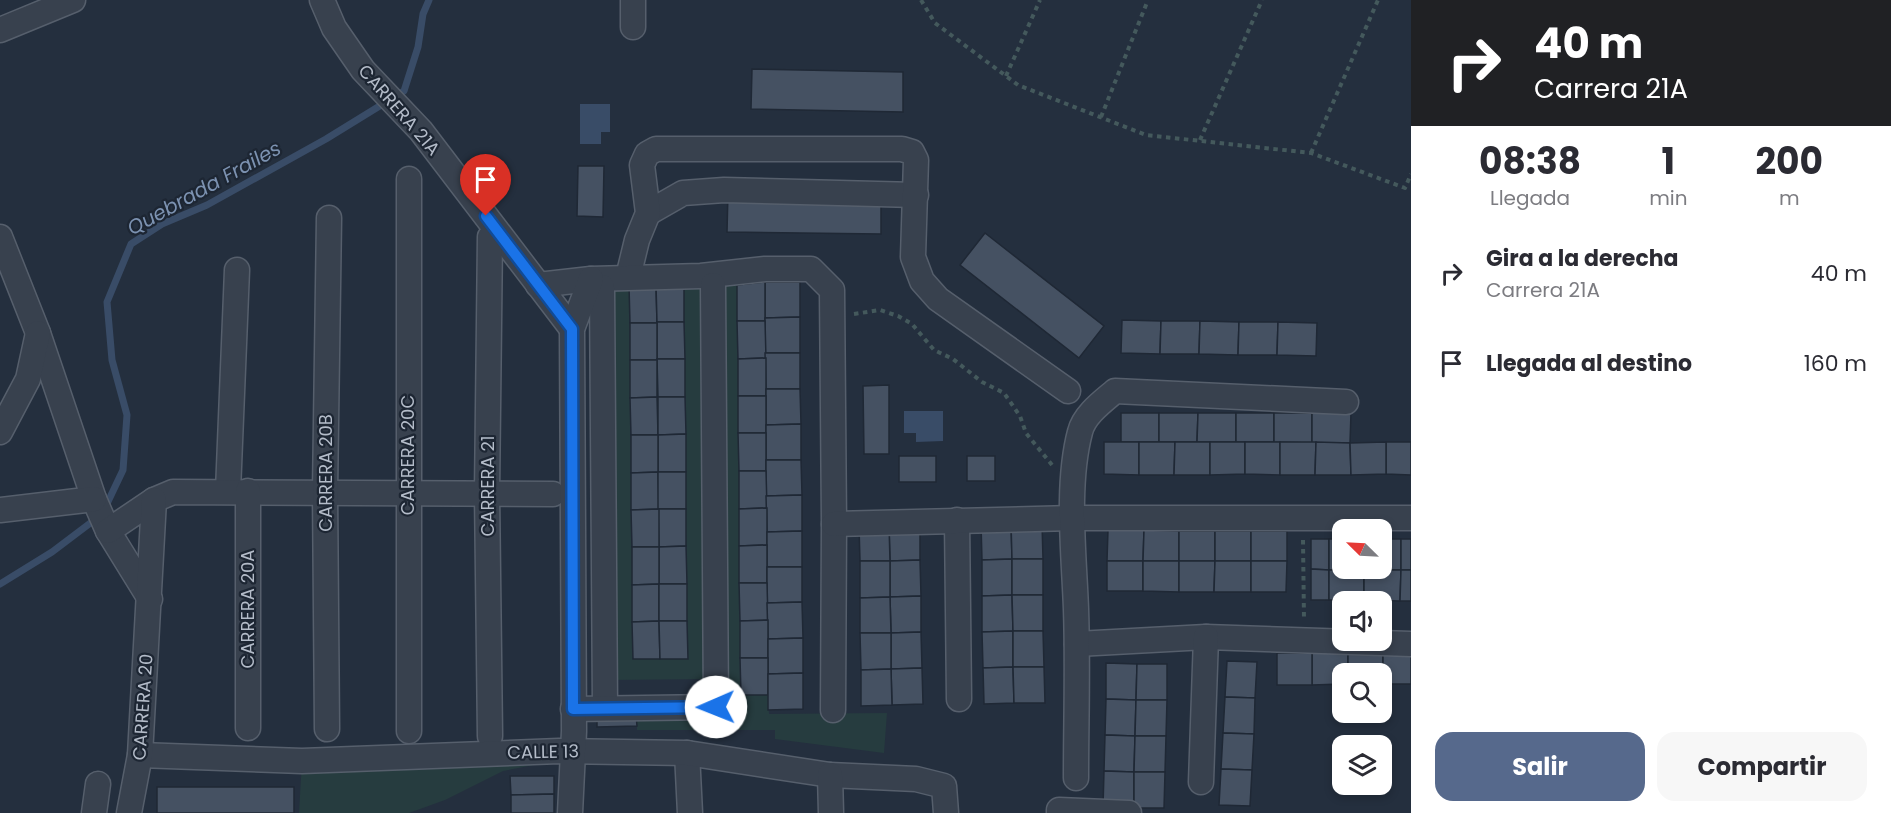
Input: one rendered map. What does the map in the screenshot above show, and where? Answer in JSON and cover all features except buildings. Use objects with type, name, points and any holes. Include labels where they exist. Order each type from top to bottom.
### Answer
[{"type":"street","points":[[0,30],[73,0]]},
{"type":"street","name":"CARRERA 21A","points":[[322,0],[334,28],[363,70],[421,131],[572,329]]},
{"type":"street","points":[[633,0],[633,27]]},
{"type":"street","points":[[628,277],[637,240],[648,213],[642,165],[647,154],[656,149],[903,148],[912,152],[916,160],[913,257],[922,281],[938,299],[1068,391]]},
{"type":"street","name":"CARRERA 20C","points":[[409,179],[409,731]]},
{"type":"street","points":[[648,213],[683,193],[699,191],[916,195]]},
{"type":"street","name":"CARRERA 20B","points":[[327,729],[325,492],[329,218]]},
{"type":"street","points":[[0,237],[38,333],[94,498],[108,531],[150,599]]},
{"type":"street","name":"CARRERA 21","points":[[490,237],[487,493],[490,736]]},
{"type":"street","points":[[538,285],[597,283],[628,277],[701,276],[765,268],[811,269],[832,290],[833,710]]},
{"type":"street","name":"CARRERA 20A","points":[[237,270],[238,491],[248,728]]},
{"type":"street","points":[[570,813],[573,709],[572,329],[597,283]]},
{"type":"street","points":[[597,283],[605,708]]},
{"type":"street","points":[[573,709],[716,707],[713,285]]},
{"type":"street","points":[[0,432],[28,379],[38,333]]},
{"type":"street","points":[[1076,778],[1077,644],[1074,475],[1080,430],[1093,409],[1115,391],[1346,402]]},
{"type":"street","points":[[108,531],[154,500],[173,492],[553,494]]},
{"type":"street","points":[[0,510],[94,498]]},
{"type":"street","name":"CARRERA 20","points":[[129,813],[140,756],[154,500]]},
{"type":"street","points":[[834,524],[957,519],[1411,518]]},
{"type":"street","points":[[957,519],[958,699]]},
{"type":"street","points":[[1077,644],[1206,637],[1411,644]]},
{"type":"street","points":[[1201,782],[1206,637]]},
{"type":"street","name":"CALLE 13","points":[[140,756],[302,761],[572,751],[687,753],[830,775],[916,779],[944,786],[946,813]]},
{"type":"street","points":[[687,753],[690,813]]},
{"type":"street","points":[[830,775],[831,813]]},
{"type":"street","points":[[94,813],[98,784]]},
{"type":"street","points":[[1059,811],[1129,813]]},
{"type":"path","points":[[921,0],[935,23],[1018,85],[1146,135],[1311,153],[1405,188],[1411,174]]},
{"type":"path","points":[[1006,76],[1040,0]]},
{"type":"path","points":[[1101,117],[1148,0]]},
{"type":"path","points":[[1200,140],[1262,0]]},
{"type":"path","points":[[1311,153],[1378,0]]},
{"type":"path","points":[[832,318],[880,310],[912,324],[934,351],[952,359],[982,382],[1004,393],[1020,416],[1026,433],[1051,465],[1074,475]]},
{"type":"path","points":[[1302,519],[1304,642]]},
{"type":"green space","points":[[737,285],[741,695],[768,695],[769,714],[887,713],[884,753],[775,739],[775,730],[637,730],[637,708],[715,707],[715,679],[606,680],[602,287],[629,286],[633,659],[687,659],[684,286]]},
{"type":"green space","points":[[559,760],[503,771],[445,800],[409,813],[299,813],[302,761]]},
{"type":"water","points":[[580,104],[610,104],[610,132],[601,132],[601,144],[580,144]]},
{"type":"water","points":[[904,411],[943,411],[943,441],[916,442],[916,433],[904,433]]},
{"type":"waterway","name":"Quebrada Frailes","points":[[104,510],[123,470],[127,415],[112,360],[107,302],[131,244],[162,224],[207,205],[326,139],[404,91],[418,47],[423,14],[429,0]]},
{"type":"waterway","name":"Quebrada Frailes","points":[[0,584],[52,552],[97,518]]},
{"type":"route","points":[[486,216],[572,329],[573,709],[716,707]]}]
